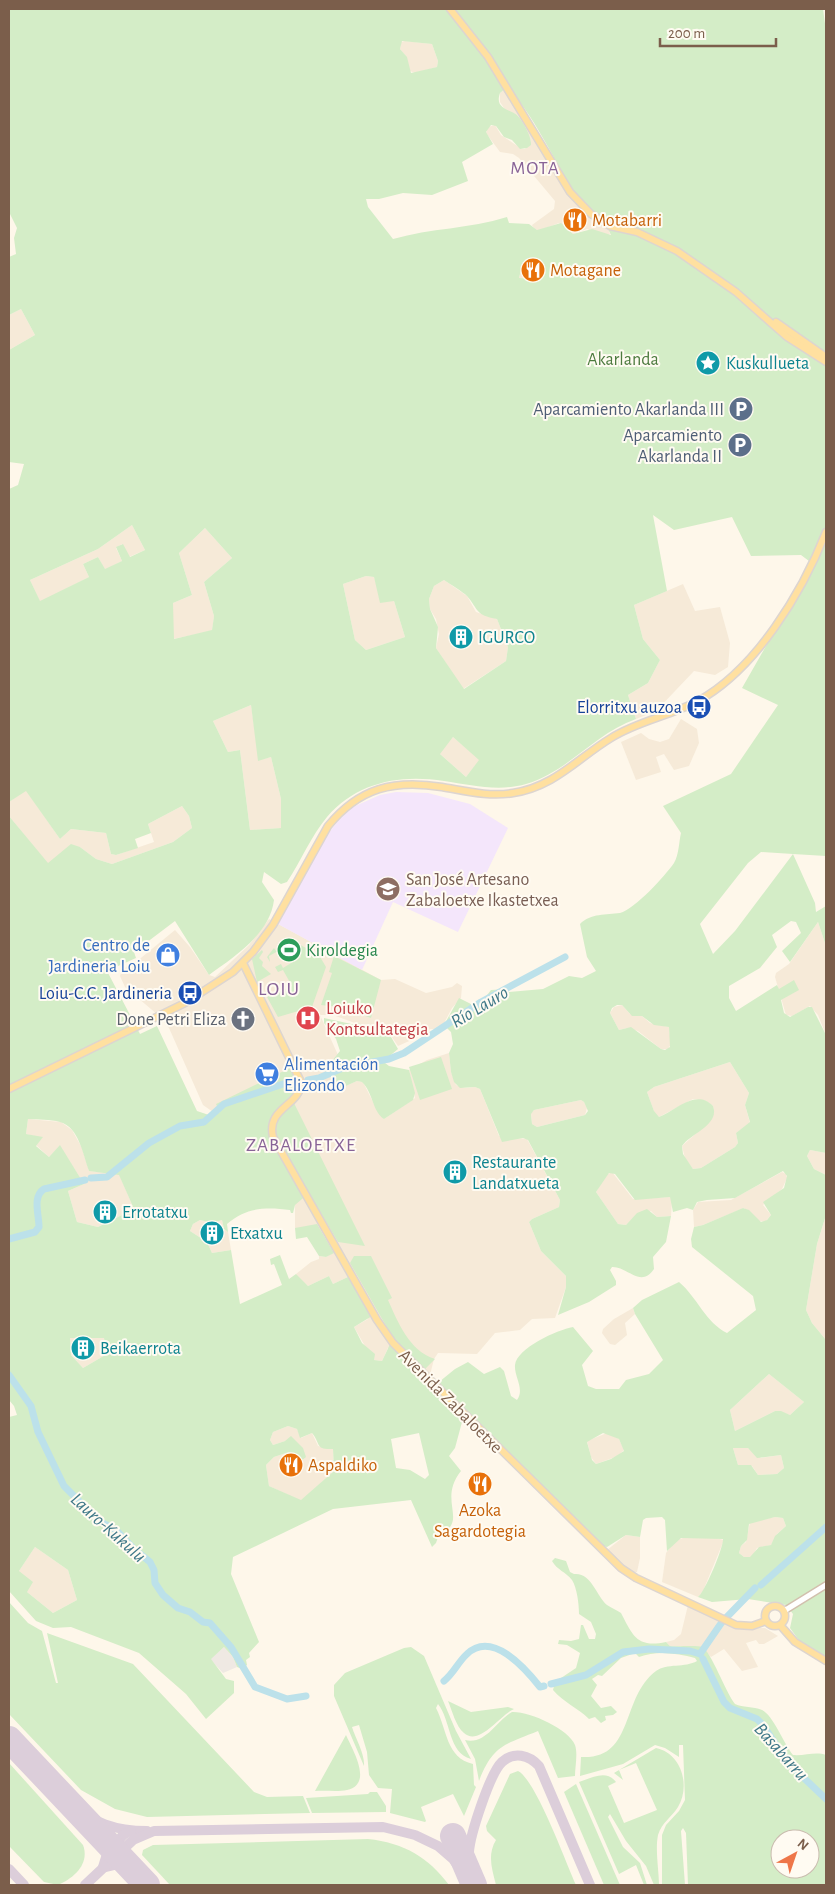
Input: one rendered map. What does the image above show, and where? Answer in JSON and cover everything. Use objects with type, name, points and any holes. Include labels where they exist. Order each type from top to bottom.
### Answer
[{"type":"main road","points":[[450,9],[488,56],[570,192],[591,214],[610,226],[637,232],[677,251],[808,346],[826,356]]},
{"type":"main road","points":[[741,296],[787,337],[826,362]]},
{"type":"main road","points":[[724,686],[748,660],[776,623],[810,568],[826,532]]},
{"type":"main road","points":[[9,1089],[205,991],[227,977],[250,956],[273,925],[320,839],[339,814],[372,795],[400,787],[435,789],[490,798],[517,796],[536,791],[566,775],[615,738],[709,696],[724,686],[754,659],[783,618],[806,582],[826,540]]},
{"type":"main road","points":[[249,975],[250,956]]},
{"type":"main road","points":[[243,963],[249,975]]},
{"type":"main road","points":[[227,977],[240,973],[249,975]]},
{"type":"main road","name":"Avenida Zabaloetxe","points":[[249,975],[298,1071],[301,1082],[301,1089],[277,1114],[272,1127],[273,1137],[386,1336],[502,1453],[621,1568],[636,1578],[724,1620],[747,1626],[766,1621]]},
{"type":"main road","points":[[779,1607],[784,1611],[785,1619],[780,1625],[774,1626],[766,1621],[766,1612],[770,1608],[779,1607]]},
{"type":"main road","points":[[780,1625],[795,1642],[826,1661]]},
{"type":"street","points":[[784,1611],[826,1585]]},
{"type":"shaded area","points":[[401,42],[432,44],[438,61],[437,67],[415,73],[410,71],[405,55],[400,49]]},
{"type":"shaded area","points":[[506,88],[513,94],[532,122],[575,193],[608,228],[610,234],[605,236],[587,229],[573,234],[559,223],[538,231],[533,227],[532,225],[554,209],[555,201],[519,158],[513,154],[500,152],[486,133],[488,127],[495,125],[501,135],[522,149],[525,149],[531,141],[518,116],[506,111],[500,102],[500,93]]},
{"type":"shaded area","points":[[523,262],[543,264],[542,278],[519,278]]},
{"type":"shaded area","points":[[21,309],[35,335],[9,350],[9,315]]},
{"type":"shaded area","points":[[132,525],[145,550],[129,557],[122,544],[116,548],[122,561],[105,570],[98,557],[83,564],[89,577],[40,602],[30,580],[98,549]]},
{"type":"shaded area","points":[[205,528],[232,558],[204,582],[214,616],[212,631],[173,639],[173,603],[192,595],[179,553]]},
{"type":"shaded area","points":[[366,576],[374,577],[376,583],[394,601],[405,637],[366,650],[355,640],[343,584]]},
{"type":"shaded area","points":[[444,580],[467,596],[476,612],[497,619],[508,647],[506,661],[463,689],[436,648],[439,634],[436,619],[430,609],[429,599],[434,586]]},
{"type":"shaded area","points":[[683,584],[695,611],[720,607],[730,643],[728,667],[715,675],[694,671],[656,711],[636,719],[628,695],[648,683],[660,660],[643,639],[634,605]]},
{"type":"shaded area","points":[[251,705],[259,760],[271,757],[281,799],[281,828],[250,830],[240,750],[228,752],[213,721]]},
{"type":"shaded area","points":[[681,719],[697,729],[699,743],[689,766],[674,770],[664,754],[656,757],[661,772],[636,780],[621,742],[641,733],[649,739],[660,742],[669,739]]},
{"type":"shaded area","points":[[453,737],[480,760],[466,777],[439,753]]},
{"type":"shaded area","points":[[26,790],[60,839],[71,829],[106,833],[111,854],[116,855],[154,842],[148,824],[182,806],[189,816],[192,828],[173,842],[112,864],[96,859],[80,847],[48,864],[9,816],[9,802]]},
{"type":"shaded area","name":"San José Artesano Zabaloetxe Ikastetxea","points":[[396,792],[428,793],[470,804],[508,828],[458,932],[393,902],[362,970],[278,924],[327,835],[339,820],[353,807],[380,795]]},
{"type":"shaded area","points":[[269,919],[381,980],[395,979],[426,993],[452,987],[457,983],[462,986],[461,998],[452,1008],[441,1029],[430,1029],[425,1034],[398,1046],[387,1030],[377,1031],[333,1015],[320,1015],[338,1055],[329,1071],[338,1089],[357,1081],[363,1082],[378,1112],[384,1119],[415,1098],[409,1070],[427,1060],[449,1053],[451,1072],[456,1085],[480,1089],[499,1136],[527,1139],[560,1200],[559,1207],[529,1222],[541,1251],[566,1276],[566,1287],[555,1318],[532,1319],[520,1330],[495,1333],[477,1354],[438,1353],[434,1359],[429,1379],[388,1348],[382,1361],[373,1360],[354,1327],[368,1319],[348,1277],[333,1284],[329,1276],[308,1286],[298,1278],[296,1274],[311,1262],[319,1259],[319,1256],[326,1257],[331,1254],[295,1228],[295,1205],[214,1117],[213,1112],[203,1105],[169,1028],[158,1015],[125,987],[120,976],[122,969],[136,962],[175,930],[190,947],[209,975],[215,977],[249,945]]},
{"type":"shaded area","points":[[818,922],[826,946],[826,1035],[818,1015],[810,1006],[792,1016],[786,1015],[775,977],[776,973],[789,964]]},
{"type":"shaded area","points":[[622,1005],[630,1014],[642,1016],[650,1023],[669,1027],[671,1044],[668,1049],[661,1049],[638,1031],[627,1028],[619,1030],[610,1013],[614,1007]]},
{"type":"shaded area","points":[[730,1062],[749,1093],[745,1105],[750,1123],[736,1133],[738,1143],[735,1147],[701,1168],[693,1169],[685,1158],[682,1146],[709,1122],[714,1112],[713,1106],[706,1101],[693,1099],[659,1117],[655,1114],[647,1092],[654,1087]]},
{"type":"shaded area","points":[[581,1100],[587,1108],[585,1115],[537,1127],[532,1124],[531,1113],[534,1110]]},
{"type":"shaded area","points":[[28,1119],[61,1122],[72,1130],[82,1148],[89,1171],[119,1174],[134,1209],[98,1227],[77,1222],[68,1191],[84,1184],[60,1146],[49,1157],[36,1145],[42,1138],[26,1134]]},
{"type":"shaded area","points":[[810,1150],[826,1153],[826,1175],[814,1169],[807,1156]]},
{"type":"shaded area","points":[[612,1172],[633,1199],[670,1197],[672,1201],[671,1216],[657,1217],[651,1211],[636,1215],[626,1225],[618,1224],[596,1192],[606,1175]]},
{"type":"shaded area","points":[[782,1172],[786,1174],[787,1178],[782,1189],[763,1205],[771,1215],[765,1222],[759,1221],[744,1208],[694,1227],[693,1210],[698,1202],[731,1200]]},
{"type":"shaded area","points":[[826,1215],[826,1340],[812,1323],[806,1310],[817,1244]]},
{"type":"shaded area","points":[[200,1220],[213,1223],[222,1220],[224,1229],[228,1232],[231,1250],[212,1253],[207,1242],[190,1231],[193,1224]]},
{"type":"shaded area","points":[[633,1308],[635,1314],[625,1323],[627,1335],[615,1345],[610,1344],[602,1333],[603,1329],[614,1319]]},
{"type":"shaded area","points":[[70,1338],[104,1338],[107,1354],[83,1368],[71,1355]]},
{"type":"shaded area","points":[[769,1374],[804,1402],[790,1415],[775,1411],[735,1431],[730,1410]]},
{"type":"shaded area","points":[[288,1426],[297,1429],[301,1438],[312,1433],[318,1446],[333,1449],[334,1471],[301,1501],[269,1486],[266,1465],[274,1457],[289,1452],[306,1457],[285,1441],[273,1445],[270,1440],[273,1432]]},
{"type":"shaded area","points":[[607,1433],[619,1439],[624,1450],[618,1456],[596,1464],[591,1457],[587,1441]]},
{"type":"shaded area","points":[[733,1448],[748,1448],[761,1458],[781,1455],[784,1468],[777,1474],[758,1475],[752,1466],[738,1465]]},
{"type":"shaded area","points":[[775,1517],[783,1518],[786,1526],[777,1534],[771,1545],[757,1548],[752,1557],[744,1557],[739,1553],[741,1546],[746,1542],[750,1522]]},
{"type":"shaded area","points":[[626,1535],[640,1537],[640,1558],[637,1572],[629,1572],[607,1550]]},
{"type":"shaded area","points":[[683,1538],[716,1538],[724,1540],[703,1591],[698,1597],[662,1582],[666,1553],[676,1540]]},
{"type":"shaded area","points":[[35,1547],[68,1570],[77,1600],[53,1613],[27,1592],[19,1571]]},
{"type":"shaded area","points":[[688,1605],[733,1626],[765,1628],[778,1636],[764,1644],[759,1644],[756,1640],[746,1643],[758,1667],[742,1671],[724,1649],[711,1657],[701,1647],[670,1646],[666,1642],[674,1640],[681,1634]]},
{"type":"shaded area","points":[[224,1647],[233,1657],[237,1667],[223,1673],[210,1659]]},
{"type":"green space","name":"Akarlanda","points":[[9,9],[823,9],[826,31],[826,856],[793,854],[815,903],[816,912],[826,906],[826,946],[818,922],[790,962],[782,951],[801,933],[796,922],[791,921],[772,935],[777,947],[760,968],[729,986],[729,998],[736,1011],[777,985],[779,989],[794,980],[799,990],[781,1000],[784,1013],[790,1017],[808,1007],[812,1007],[826,1035],[826,1153],[810,1150],[807,1156],[814,1169],[826,1175],[826,1215],[817,1244],[806,1310],[812,1323],[826,1340],[826,1658],[801,1643],[790,1628],[793,1614],[786,1605],[748,1599],[712,1602],[698,1597],[714,1569],[723,1539],[681,1538],[667,1551],[665,1520],[662,1517],[646,1518],[643,1520],[640,1537],[626,1535],[607,1547],[603,1546],[467,1417],[463,1423],[439,1382],[455,1369],[468,1362],[484,1374],[500,1367],[504,1371],[511,1396],[517,1400],[520,1387],[515,1369],[517,1359],[530,1346],[557,1332],[573,1327],[593,1351],[582,1365],[588,1386],[596,1389],[619,1389],[626,1380],[649,1374],[663,1360],[635,1314],[633,1308],[642,1300],[679,1282],[713,1323],[727,1333],[756,1310],[753,1296],[692,1247],[691,1239],[694,1227],[743,1208],[749,1210],[761,1222],[767,1220],[771,1215],[763,1202],[784,1188],[787,1176],[783,1171],[735,1198],[697,1202],[693,1210],[687,1208],[673,1212],[670,1197],[635,1200],[615,1174],[609,1173],[596,1192],[618,1224],[626,1225],[637,1213],[647,1209],[657,1217],[671,1216],[666,1242],[653,1257],[654,1269],[649,1275],[639,1277],[612,1267],[610,1270],[616,1285],[589,1302],[558,1315],[566,1287],[566,1276],[541,1251],[529,1222],[559,1207],[560,1200],[528,1140],[523,1138],[502,1142],[480,1089],[475,1087],[460,1088],[454,1082],[449,1053],[453,1044],[451,1032],[444,1025],[459,998],[471,1004],[484,999],[491,990],[508,989],[509,992],[543,989],[569,976],[582,978],[596,971],[587,957],[580,924],[594,916],[620,913],[626,910],[641,899],[670,869],[676,860],[681,833],[663,806],[731,774],[778,705],[742,688],[813,564],[801,555],[751,556],[732,517],[674,530],[653,515],[667,591],[634,605],[643,639],[660,660],[648,683],[628,695],[636,719],[607,733],[555,771],[526,784],[495,788],[428,779],[411,779],[380,783],[366,788],[339,805],[327,817],[316,832],[287,882],[281,884],[264,872],[262,882],[274,900],[266,924],[249,944],[209,975],[175,921],[134,952],[136,958],[107,971],[140,1034],[157,1026],[197,1111],[212,1116],[220,1112],[216,1104],[292,1067],[299,1084],[291,1097],[365,1246],[338,1242],[309,1193],[295,1205],[293,1213],[290,1210],[281,1209],[249,1211],[234,1218],[227,1224],[228,1232],[224,1229],[222,1220],[213,1223],[200,1220],[193,1224],[190,1231],[207,1242],[212,1253],[231,1250],[240,1304],[282,1285],[274,1264],[271,1265],[270,1259],[280,1255],[289,1279],[296,1274],[308,1286],[329,1276],[333,1284],[350,1276],[372,1316],[354,1327],[362,1343],[375,1354],[374,1360],[382,1361],[393,1338],[350,1263],[354,1256],[371,1256],[392,1298],[388,1300],[406,1335],[418,1350],[435,1359],[424,1370],[423,1382],[430,1384],[462,1422],[455,1448],[449,1456],[461,1471],[452,1488],[453,1522],[449,1528],[438,1537],[432,1547],[411,1500],[333,1509],[233,1557],[231,1574],[259,1642],[249,1653],[250,1657],[246,1660],[247,1665],[242,1669],[237,1667],[233,1657],[224,1647],[211,1659],[226,1679],[234,1681],[234,1693],[206,1719],[186,1694],[139,1653],[71,1627],[53,1628],[36,1621],[9,1591],[9,1417],[17,1415],[14,1406],[9,1400],[9,816],[48,863],[71,844],[80,847],[96,859],[112,864],[173,842],[192,828],[189,816],[182,806],[148,824],[151,833],[135,839],[138,848],[116,855],[111,854],[106,833],[71,829],[60,839],[26,791],[9,802],[9,489],[18,485],[24,464],[9,462],[9,350],[35,335],[21,309],[9,315],[9,257],[16,254],[14,238],[17,228],[9,212]],"holes":[[[402,41],[432,44],[438,61],[437,67],[411,73],[407,57],[400,49]],[[506,88],[515,96],[533,121],[578,197],[599,217],[611,235],[592,229],[573,234],[561,223],[537,230],[529,224],[509,223],[507,217],[393,239],[368,207],[366,199],[379,199],[403,193],[432,195],[468,181],[462,162],[493,144],[486,132],[491,125],[496,126],[504,137],[512,140],[520,149],[531,145],[529,134],[518,116],[499,103],[500,93]],[[523,262],[543,264],[544,276],[541,279],[519,278]],[[132,525],[145,550],[130,557],[123,544],[116,547],[122,561],[105,569],[98,557],[83,564],[89,577],[40,601],[30,580],[98,549]],[[205,528],[232,558],[204,582],[214,616],[212,630],[174,639],[173,603],[192,595],[179,553]],[[366,576],[374,577],[380,603],[394,601],[405,637],[366,650],[355,640],[343,584]],[[444,580],[460,590],[481,614],[497,619],[508,647],[506,661],[464,689],[436,648],[438,627],[430,609],[429,599],[434,586]],[[251,705],[258,761],[271,757],[281,799],[281,828],[250,830],[240,750],[228,752],[213,721]],[[453,737],[479,760],[466,777],[440,754]],[[761,852],[793,854],[735,931],[713,954],[700,924],[748,863]],[[622,1005],[632,1016],[642,1016],[654,1025],[669,1027],[670,1047],[665,1050],[661,1049],[631,1027],[619,1030],[610,1013],[612,1008]],[[730,1062],[749,1093],[745,1105],[750,1122],[736,1133],[738,1143],[735,1147],[701,1168],[693,1169],[683,1154],[682,1146],[709,1124],[714,1113],[713,1106],[700,1099],[693,1100],[659,1117],[654,1111],[647,1092],[654,1087]],[[581,1100],[588,1111],[585,1115],[537,1127],[532,1124],[531,1114],[534,1110]],[[28,1119],[52,1120],[60,1122],[72,1130],[79,1142],[89,1171],[119,1175],[134,1209],[98,1227],[77,1222],[68,1191],[84,1184],[60,1145],[49,1157],[36,1146],[43,1137],[26,1134]],[[70,1338],[104,1338],[107,1354],[83,1368],[71,1355]],[[769,1374],[804,1402],[790,1415],[781,1411],[775,1411],[735,1431],[730,1410]],[[288,1426],[297,1429],[300,1438],[312,1433],[319,1446],[333,1449],[334,1471],[301,1500],[269,1486],[266,1465],[274,1457],[289,1452],[297,1456],[301,1461],[306,1457],[303,1448],[291,1436],[285,1441],[273,1445],[270,1440],[273,1432]],[[419,1433],[429,1475],[425,1479],[410,1470],[396,1468],[391,1439]],[[603,1433],[619,1439],[624,1451],[611,1459],[596,1464],[592,1460],[587,1442]],[[733,1448],[748,1448],[757,1458],[781,1455],[784,1468],[777,1474],[758,1475],[751,1465],[738,1465]],[[775,1517],[783,1518],[786,1526],[775,1536],[771,1545],[759,1547],[750,1557],[744,1557],[739,1553],[741,1546],[747,1540],[749,1524]],[[35,1547],[68,1570],[77,1600],[53,1613],[27,1592],[33,1582],[19,1571]]]},
{"type":"green space","points":[[293,941],[319,955],[326,967],[312,1007],[278,1017],[267,997],[292,986],[283,970],[278,972],[275,967],[281,964],[283,968],[301,957],[293,943],[269,956],[270,962],[267,957],[274,948],[276,951]]},
{"type":"green space","points":[[262,950],[263,952],[259,958],[263,962],[262,966],[271,974],[257,982],[252,959]]},
{"type":"green space","points":[[334,956],[381,980],[371,1018],[339,1007],[321,1005],[332,973],[329,972]]},
{"type":"green space","points":[[324,1018],[356,1025],[358,1023],[377,1031],[387,1030],[398,1049],[386,1059],[385,1063],[389,1066],[409,1070],[415,1093],[413,1100],[384,1119],[377,1111],[366,1086],[362,1082],[357,1081],[339,1089],[335,1087],[328,1066],[340,1051],[336,1039],[324,1023]]},
{"type":"green space","points":[[441,1057],[452,1089],[420,1100],[409,1067]]},
{"type":"green space","points":[[317,1224],[334,1253],[326,1257],[319,1256],[307,1237],[296,1239],[295,1228]]},
{"type":"green space","points":[[555,1558],[566,1561],[570,1572],[580,1574],[589,1580],[603,1601],[621,1613],[633,1634],[642,1642],[666,1642],[670,1646],[696,1646],[706,1650],[735,1704],[759,1709],[766,1713],[793,1755],[818,1753],[826,1755],[826,1885],[688,1885],[686,1833],[683,1828],[681,1831],[685,1885],[662,1885],[662,1835],[666,1825],[679,1811],[685,1800],[683,1745],[679,1745],[679,1757],[665,1748],[655,1745],[623,1764],[580,1776],[581,1757],[598,1755],[610,1749],[619,1738],[637,1696],[656,1671],[665,1667],[697,1661],[695,1658],[667,1653],[639,1657],[635,1653],[621,1658],[602,1676],[598,1675],[592,1679],[597,1685],[591,1696],[601,1708],[611,1706],[617,1712],[613,1715],[605,1716],[606,1720],[601,1723],[595,1717],[589,1719],[553,1690],[555,1682],[576,1668],[580,1653],[567,1645],[558,1644],[559,1640],[571,1641],[579,1639],[581,1625],[583,1625],[589,1639],[595,1639],[596,1634],[591,1622],[579,1614],[577,1596],[572,1580],[556,1567],[552,1561]]},
{"type":"green space","points":[[9,1602],[28,1623],[42,1631],[56,1683],[58,1683],[47,1633],[133,1664],[254,1792],[267,1797],[303,1796],[310,1813],[147,1817],[115,1809],[81,1790],[9,1714]]},
{"type":"green space","points":[[411,1647],[424,1656],[456,1731],[471,1759],[464,1756],[458,1750],[438,1704],[436,1708],[448,1742],[457,1756],[473,1764],[474,1785],[476,1787],[464,1816],[453,1794],[421,1807],[425,1822],[390,1813],[392,1789],[378,1788],[369,1775],[367,1752],[359,1725],[352,1727],[362,1752],[364,1766],[334,1696],[334,1685],[345,1673],[404,1648]]},
{"type":"green space","points":[[448,1701],[471,1712],[508,1707],[514,1709],[483,1733],[470,1736],[459,1727]]},
{"type":"green space","points":[[512,1712],[528,1714],[548,1722],[571,1739],[575,1745],[576,1752],[575,1776],[558,1778],[538,1731],[508,1743],[495,1753],[489,1760],[479,1781],[475,1759],[465,1740],[472,1741],[485,1736]]},
{"type":"green space","points":[[346,1735],[359,1766],[359,1781],[355,1786],[347,1790],[315,1791]]},
{"type":"green space","points":[[656,1748],[672,1756],[681,1771],[684,1789],[682,1798],[676,1811],[662,1827],[658,1835],[659,1885],[654,1885],[646,1866],[626,1841],[610,1814],[608,1817],[623,1847],[640,1863],[647,1885],[644,1885],[636,1865],[619,1874],[579,1782],[603,1775],[612,1778],[616,1782],[608,1786],[624,1823],[657,1810],[636,1763],[619,1770]]},
{"type":"green space","points":[[9,1763],[83,1845],[85,1852],[79,1870],[58,1885],[44,1882],[9,1846]]},
{"type":"green space","points":[[619,1770],[623,1780],[614,1773]]},
{"type":"green space","points":[[518,1771],[525,1778],[542,1805],[576,1885],[496,1885],[491,1857],[496,1840],[487,1831],[486,1826],[510,1774]]},
{"type":"green space","points":[[576,1784],[620,1885],[604,1885],[564,1792]]},
{"type":"green space","points":[[370,1792],[377,1792],[386,1806],[386,1812],[312,1813],[306,1798],[368,1794]]},
{"type":"green space","points":[[368,1839],[393,1844],[414,1853],[433,1867],[449,1885],[170,1885],[142,1855],[143,1850],[153,1845]]},
{"type":"waterway","name":"Río Lauro","points":[[308,1080],[319,1078],[345,1067],[389,1059],[404,1053],[481,1002],[565,957]]},
{"type":"waterway","name":"Río Lauro","points":[[91,1178],[107,1177],[149,1143],[180,1126],[204,1122],[224,1104],[289,1082]]},
{"type":"waterway","name":"Río Lauro","points":[[9,1239],[35,1232],[39,1227],[37,1201],[40,1192],[44,1189],[85,1180]]},
{"type":"waterway","name":"Lauro-Kukulu","points":[[9,1375],[31,1406],[38,1432],[64,1486],[99,1521],[116,1530],[150,1562],[154,1570],[155,1583],[163,1595],[178,1608],[190,1612],[203,1622],[210,1623],[231,1647],[255,1687],[287,1699],[306,1696]]},
{"type":"waterway","points":[[761,1585],[826,1527]]},
{"type":"waterway","points":[[700,1654],[722,1622],[755,1588]]},
{"type":"waterway","points":[[444,1681],[467,1654],[477,1648],[487,1646],[507,1654],[526,1670],[540,1687],[544,1686]]},
{"type":"waterway","points":[[551,1684],[586,1675],[623,1652],[649,1649],[690,1651],[700,1654]]},
{"type":"waterway","name":"Basabarru","points":[[703,1659],[724,1702],[730,1708],[757,1719],[788,1763],[826,1799]]},
{"type":"taxiway","points":[[473,1882],[469,1867],[469,1852],[481,1805],[497,1768],[511,1756],[521,1756],[531,1759],[539,1766],[590,1885]]},
{"type":"taxiway","points":[[69,1802],[87,1815],[105,1824],[136,1831],[147,1831]]},
{"type":"taxiway","points":[[85,1885],[133,1840],[154,1831],[383,1827],[415,1835],[438,1846],[453,1859],[471,1885]]},
{"type":"taxiway","points":[[121,1858],[118,1849],[119,1841],[123,1835],[131,1831]]},
{"type":"taxiway","points":[[101,1836],[108,1851],[103,1867]]},
{"type":"taxiway","points":[[106,1867],[119,1864],[133,1870]]},
{"type":"taxiway","points":[[9,1869],[24,1885]]},
{"type":"runway","points":[[9,1739],[147,1885]]},
{"type":"runway","points":[[453,1836],[474,1885]]},
{"type":"place","name":"Motabarri","points":[[575,220]]},
{"type":"place","name":"Motagane","points":[[533,270]]},
{"type":"place","name":"Kuskullueta","points":[[708,363]]},
{"type":"place","name":"Aparcamiento Akarlanda III","points":[[741,409]]},
{"type":"place","name":"Aparcamiento Akarlanda II","points":[[740,445]]},
{"type":"place","name":"IGURCO","points":[[461,637]]},
{"type":"place","name":"Elorritxu auzoa","points":[[699,707]]},
{"type":"place","name":"San José Artesano Zabaloetxe Ikastetxea","points":[[388,889]]},
{"type":"place","name":"Kiroldegia","points":[[289,950]]},
{"type":"place","name":"Centro de Jardineria Loiu","points":[[168,955]]},
{"type":"place","name":"Loiu-C.C. Jardineria","points":[[190,993]]},
{"type":"place","name":"Loiuko Kontsultategia","points":[[308,1018]]},
{"type":"place","name":"Done Petri Eliza","points":[[243,1019]]},
{"type":"place","name":"Alimentación Elizondo","points":[[267,1074]]},
{"type":"place","name":"Restaurante Landatxueta","points":[[455,1172]]},
{"type":"place","name":"Errotatxu","points":[[105,1212]]},
{"type":"place","name":"Etxatxu","points":[[212,1233]]},
{"type":"place","name":"Beikaerrota","points":[[83,1348]]},
{"type":"place","name":"Aspaldiko","points":[[291,1465]]},
{"type":"place","name":"Azoka Sagardotegia","points":[[480,1484]]},
{"type":"district","name":"MOTA","points":[[535,167]]},
{"type":"district","name":"LOIU","points":[[279,988]]},
{"type":"district","name":"ZABALOETXE","points":[[301,1144]]}]
